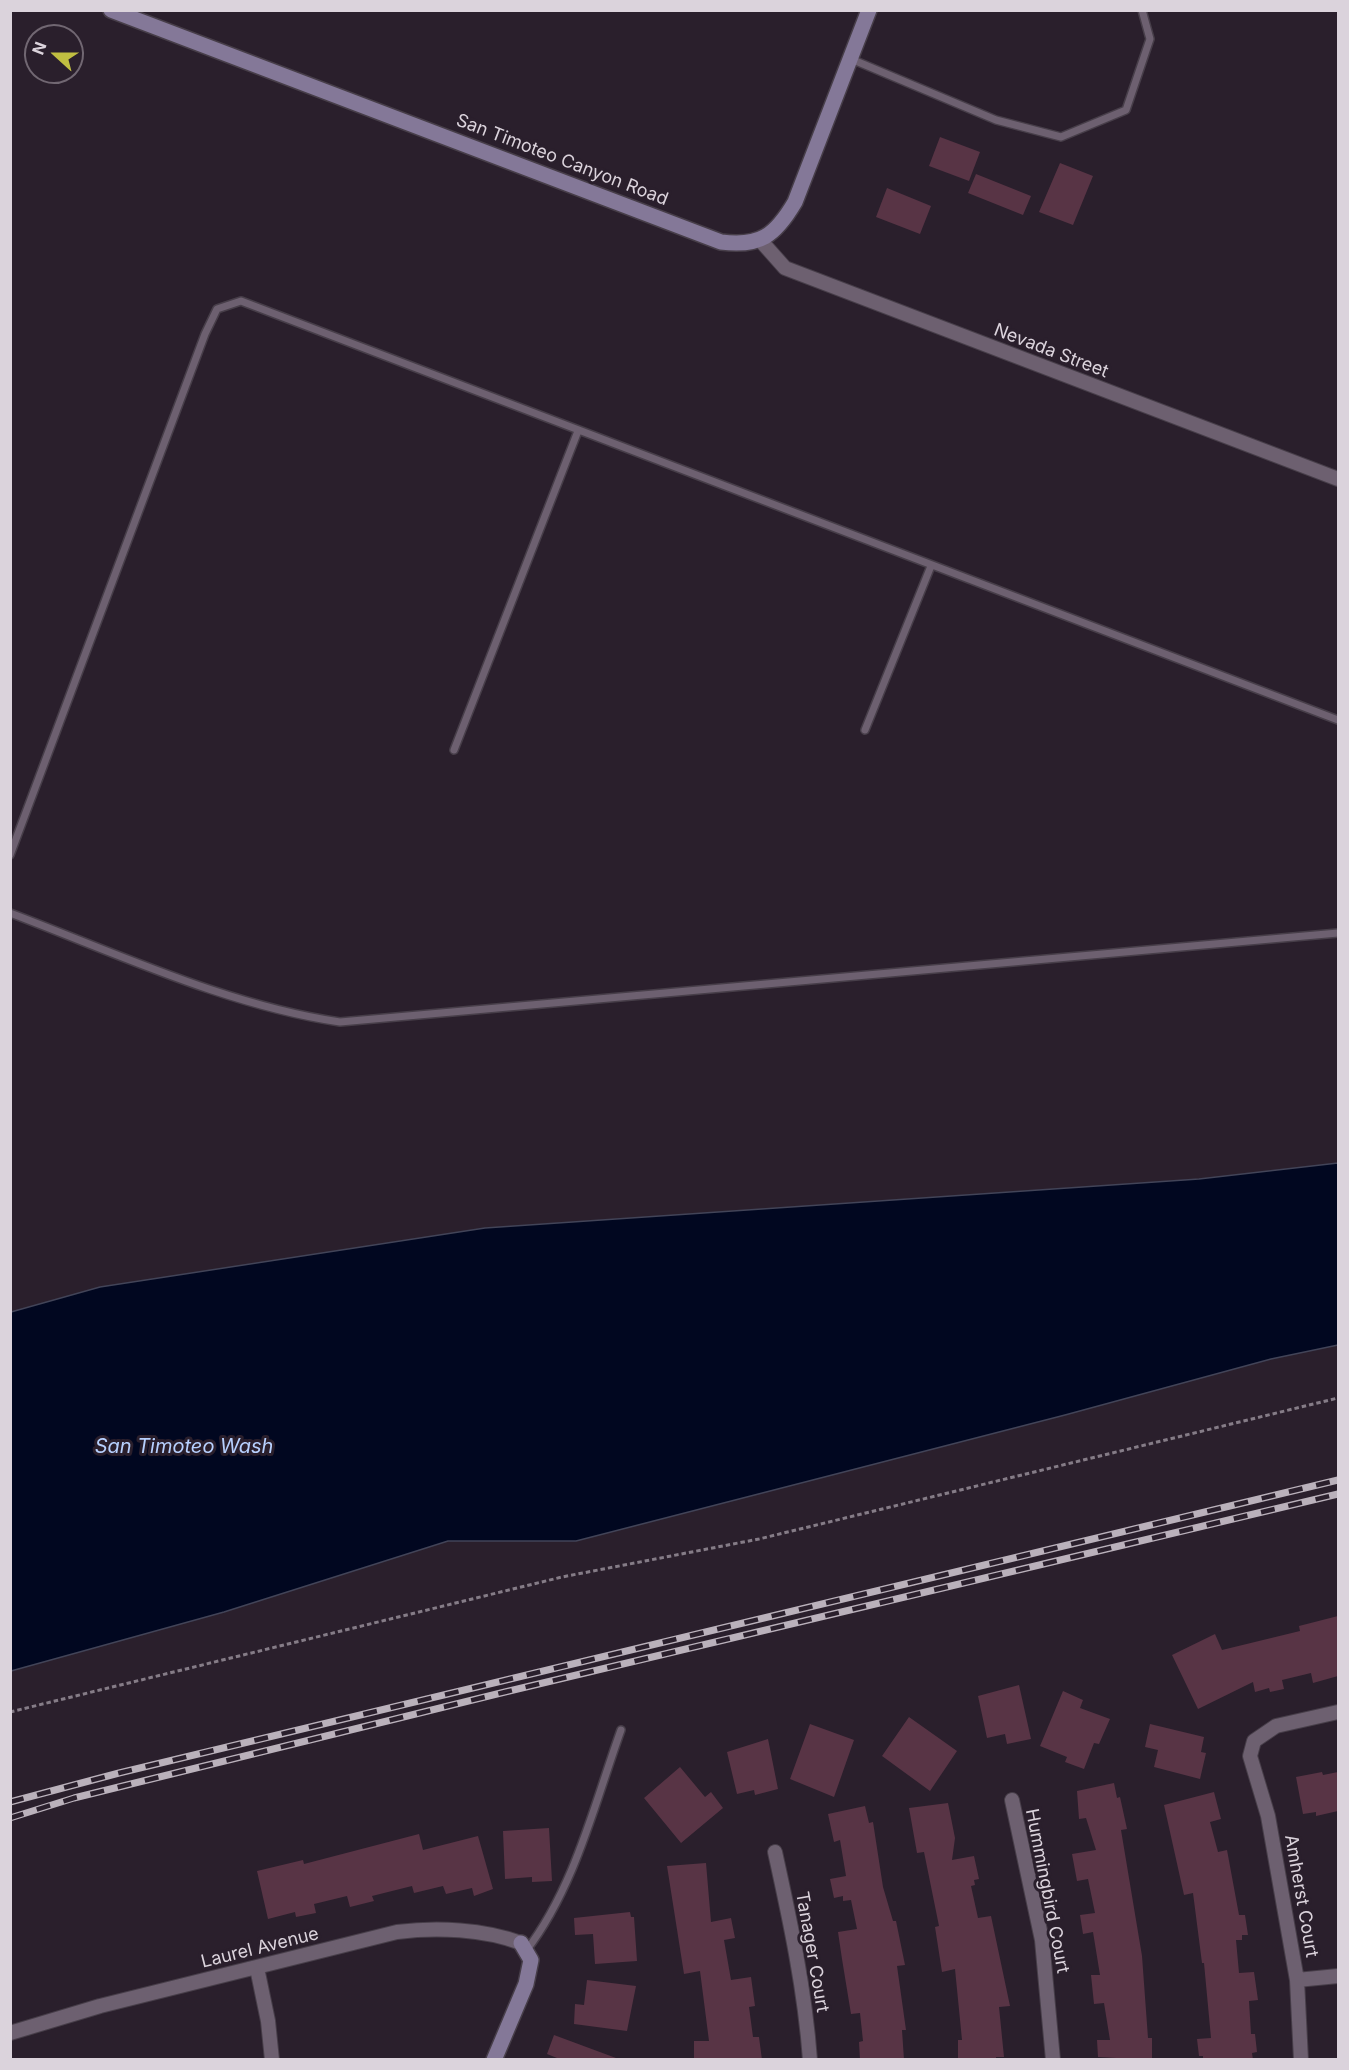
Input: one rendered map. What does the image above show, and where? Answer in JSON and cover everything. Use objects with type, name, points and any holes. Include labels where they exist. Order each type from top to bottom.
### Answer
[{"type":"main road","name":"San Timoteo Canyon Road","points":[[111,10],[721,242],[739,244],[761,241]]},
{"type":"main road","points":[[761,241],[784,221],[795,202],[869,10]]},
{"type":"main road","points":[[494,2060],[526,1984],[531,1960],[523,1947]]},
{"type":"street","name":"Nevada Street","points":[[761,241],[785,268],[1338,479]]},
{"type":"street","name":"Amherst Court","points":[[1301,2060],[1297,1980],[1268,1816],[1250,1756],[1254,1741],[1276,1726],[1338,1712]]},
{"type":"street","name":"Hummingbird Court","points":[[1012,1800],[1042,1940],[1053,2060]]},
{"type":"street","name":"Tanager Court","points":[[775,1852],[794,1944],[810,2060]]},
{"type":"street","name":"Laurel Avenue","points":[[10,2033],[100,2006],[397,1932],[430,1928],[502,1936],[523,1947]]},
{"type":"street","points":[[257,1968],[268,2021],[272,2060]]},
{"type":"street","points":[[1297,1980],[1338,1976]]},
{"type":"lane","points":[[850,59],[996,120],[1060,137],[1126,110],[1150,39],[1142,10]]},
{"type":"lane","points":[[10,855],[205,334],[217,309],[241,301],[1338,720]]},
{"type":"lane","points":[[454,750],[578,431]]},
{"type":"lane","points":[[865,730],[932,566]]},
{"type":"lane","points":[[10,913],[234,998],[299,1017],[340,1023],[1338,933]]},
{"type":"lane","points":[[523,1947],[546,1924],[563,1895],[621,1730]]},
{"type":"path","points":[[10,1712],[562,1577],[759,1539],[1338,1398]]},
{"type":"water","name":"San Timoteo Wash","points":[[1338,1163],[1338,1345],[1271,1359],[1065,1415],[576,1541],[448,1541],[224,1612],[11,1671],[11,1312],[100,1287],[485,1228],[1199,1179]]},
{"type":"building","points":[[940,137],[980,152],[969,181],[929,166]]},
{"type":"building","points":[[1060,163],[1093,176],[1073,225],[1039,212]]},
{"type":"building","points":[[976,174],[1031,196],[1023,215],[968,193]]},
{"type":"building","points":[[887,188],[931,206],[920,234],[876,217]]},
{"type":"building","points":[[1338,1616],[1338,1676],[1313,1683],[1311,1673],[1282,1680],[1284,1689],[1270,1692],[1269,1688],[1255,1692],[1253,1682],[1198,1709],[1172,1655],[1215,1634],[1222,1650],[1300,1631],[1299,1626]]},
{"type":"building","points":[[1019,1685],[1031,1739],[1007,1744],[1005,1734],[987,1738],[978,1696]]},
{"type":"building","points":[[1063,1691],[1083,1700],[1080,1708],[1110,1719],[1099,1744],[1094,1743],[1084,1769],[1065,1762],[1067,1757],[1040,1746]]},
{"type":"building","points":[[909,1717],[957,1751],[930,1791],[882,1756]]},
{"type":"building","points":[[810,1724],[854,1740],[834,1797],[790,1779]]},
{"type":"building","points":[[1150,1724],[1204,1737],[1201,1752],[1206,1753],[1200,1779],[1154,1767],[1158,1750],[1145,1747]]},
{"type":"building","points":[[768,1739],[778,1789],[755,1795],[754,1790],[737,1794],[727,1752]]},
{"type":"building","points":[[680,1767],[705,1797],[711,1792],[723,1808],[681,1843],[644,1798]]},
{"type":"building","points":[[1322,1772],[1323,1775],[1338,1772],[1338,1811],[1316,1816],[1316,1812],[1303,1814],[1296,1777]]},
{"type":"building","points":[[1114,1783],[1117,1798],[1120,1797],[1127,1829],[1121,1830],[1142,1956],[1148,2038],[1152,2038],[1152,2060],[1098,2057],[1097,2040],[1110,2040],[1104,2003],[1094,2004],[1091,1975],[1100,1975],[1093,1932],[1083,1934],[1080,1915],[1095,1913],[1088,1879],[1077,1881],[1072,1854],[1096,1850],[1086,1818],[1079,1819],[1077,1791]]},
{"type":"building","points":[[1214,1792],[1221,1819],[1210,1822],[1218,1852],[1227,1850],[1239,1915],[1245,1915],[1248,1935],[1242,1935],[1242,1940],[1236,1940],[1239,1973],[1254,1972],[1258,2000],[1249,2001],[1251,2034],[1255,2034],[1257,2052],[1252,2053],[1253,2060],[1203,2060],[1203,2056],[1199,2056],[1197,2039],[1211,2038],[1204,1963],[1202,1963],[1193,1893],[1184,1895],[1164,1805]]},
{"type":"building","points":[[948,1803],[955,1838],[952,1860],[974,1856],[979,1879],[974,1880],[975,1885],[971,1886],[978,1918],[991,1916],[1010,2006],[999,2007],[1004,2057],[996,2057],[996,2060],[958,2060],[958,2040],[962,2040],[955,1969],[942,1972],[935,1927],[939,1926],[924,1852],[917,1853],[909,1808]]},
{"type":"building","points":[[865,1806],[869,1823],[873,1822],[883,1887],[893,1921],[896,1921],[905,1965],[897,1966],[906,2030],[902,2030],[904,2060],[860,2060],[859,2042],[863,2041],[860,2013],[851,2014],[842,1959],[838,1932],[857,1929],[851,1900],[843,1901],[843,1896],[834,1898],[830,1879],[846,1876],[840,1840],[834,1842],[828,1814]]},
{"type":"building","points":[[549,1828],[552,1881],[532,1882],[532,1877],[505,1879],[503,1831]]},
{"type":"building","points":[[419,1834],[423,1850],[478,1836],[493,1889],[474,1896],[472,1888],[446,1894],[443,1886],[414,1893],[412,1886],[372,1896],[374,1901],[350,1907],[347,1896],[314,1904],[316,1913],[296,1917],[295,1912],[268,1919],[257,1871],[303,1860],[304,1864]]},
{"type":"building","points":[[706,1863],[711,1922],[731,1918],[735,1938],[724,1940],[731,1980],[751,1977],[755,2006],[749,2007],[753,2037],[759,2037],[762,2060],[694,2060],[694,2041],[709,2041],[700,1971],[684,1974],[667,1866]]},
{"type":"building","points":[[630,1912],[631,1917],[634,1917],[637,1961],[595,1964],[593,1934],[575,1935],[574,1918]]},
{"type":"building","points":[[587,1980],[636,1986],[627,2031],[574,2024],[575,2004],[584,2005]]},
{"type":"building","points":[[554,2035],[616,2058],[616,2060],[562,2060],[547,2054]]},
{"type":"railway","points":[[10,1802],[119,1773],[1338,1480]]},
{"type":"railway","points":[[10,1818],[74,1798],[505,1692],[1338,1494]]}]
